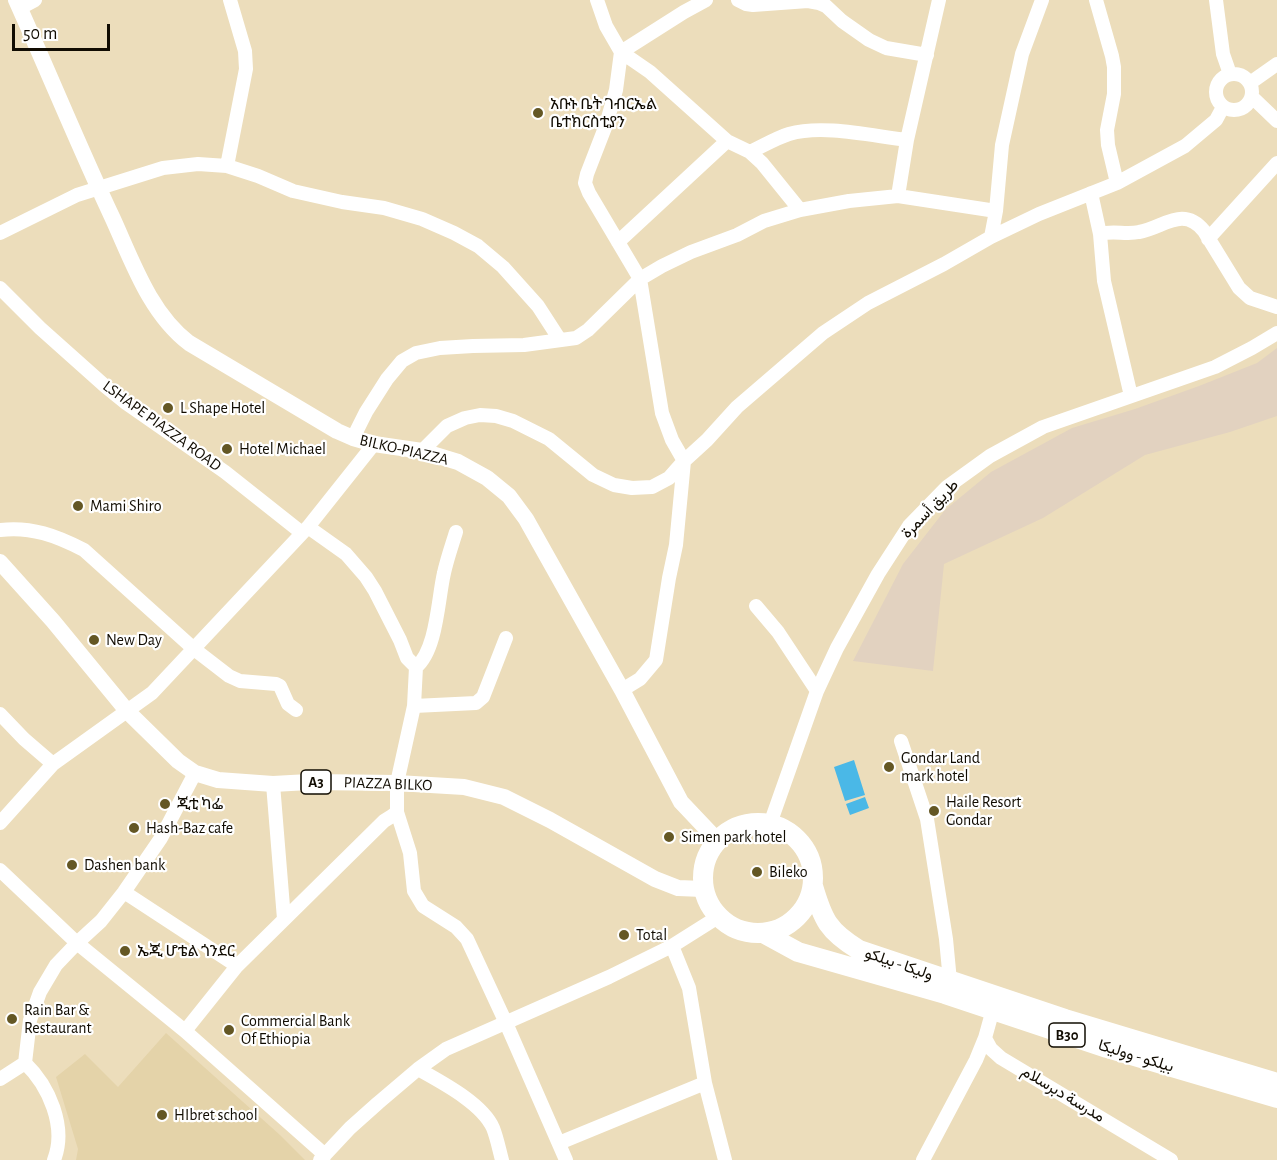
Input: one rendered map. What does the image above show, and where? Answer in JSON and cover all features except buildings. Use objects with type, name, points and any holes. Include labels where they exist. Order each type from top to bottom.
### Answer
[{"type":"highway","points":[[753,823],[770,824],[786,830],[798,840],[808,854],[813,869],[813,886],[807,903],[797,918],[782,928],[765,934],[748,933],[731,928],[718,917],[708,904],[703,889],[702,874],[705,860],[717,840],[726,832],[753,823]]},
{"type":"highway","name":"وليكا - بيلكو","points":[[813,886],[820,910],[830,927],[845,942],[947,987]]},
{"type":"highway","name":"بيلكو - ووليكا","points":[[765,934],[798,952],[858,968],[947,987],[1107,1047],[1277,1098]]},
{"type":"highway","name":"B30","points":[[995,1004],[1065,1019],[1277,1083]]},
{"type":"main road","name":"BILKO-PIAZZA","points":[[18,4],[98,188],[146,291],[177,334],[189,344],[353,438],[374,444],[422,451],[458,462],[487,478],[509,495],[526,519],[681,802],[717,840]]},
{"type":"main road","name":"PIAZZA BILKO","points":[[0,562],[53,621],[127,711],[178,761],[195,773],[218,780],[273,783],[397,783],[464,787],[504,797],[655,879],[678,888],[703,889]]},
{"type":"street","points":[[18,4],[35,0]]},
{"type":"street","points":[[228,166],[246,69],[244,51],[230,0]]},
{"type":"street","points":[[597,0],[606,26],[621,52],[650,72],[727,141],[750,152],[762,163],[800,210]]},
{"type":"street","points":[[621,690],[640,678],[656,660],[676,545],[684,461],[672,441],[662,413],[640,279],[585,183],[616,90],[621,52],[685,6],[706,0]]},
{"type":"street","points":[[738,0],[753,5],[808,1],[819,3],[869,40],[886,48],[927,55]]},
{"type":"street","points":[[898,196],[907,140],[939,0]]},
{"type":"street","points":[[991,237],[1002,145],[1022,54],[1042,0]]},
{"type":"street","points":[[1096,0],[1114,67],[1114,94],[1107,130],[1117,183]]},
{"type":"street","points":[[1216,0],[1223,54],[1230,74]]},
{"type":"street","points":[[1250,83],[1277,64]]},
{"type":"street","points":[[1242,75],[1250,83],[1253,90],[1252,97],[1243,108],[1229,110],[1218,102],[1216,88],[1224,76],[1242,75]]},
{"type":"street","points":[[1252,97],[1277,121]]},
{"type":"street","points":[[422,451],[447,426],[465,418],[480,415],[496,416],[513,421],[549,439],[593,475],[614,485],[632,489],[652,487],[669,478],[737,406],[823,333],[868,303],[991,237],[1039,214],[1117,183],[1185,146],[1216,120],[1223,107]]},
{"type":"street","points":[[750,152],[788,134],[811,130],[907,140]]},
{"type":"street","points":[[618,242],[727,141]]},
{"type":"street","points":[[1208,238],[1277,163]]},
{"type":"street","points":[[0,233],[77,195],[163,168],[198,164],[228,166],[293,191],[384,208],[422,219],[454,232],[478,246],[503,267],[538,306],[560,340]]},
{"type":"street","points":[[1091,193],[1100,234],[1104,281],[1131,396]]},
{"type":"street","points":[[353,438],[387,379],[402,361],[416,353],[440,348],[524,345],[576,338],[588,330],[640,279],[691,252],[736,235],[764,221],[800,210],[849,201],[898,196],[996,210]]},
{"type":"street","points":[[1100,234],[1140,232],[1178,218],[1187,219],[1199,224],[1239,288],[1250,298],[1277,307]]},
{"type":"street","name":"LSHAPE PIAZZA ROAD","points":[[0,288],[40,328],[126,403],[305,530],[346,554],[375,591],[407,658],[416,667]]},
{"type":"street","name":"طريق أسمرة","points":[[770,824],[817,691],[837,648],[878,573],[909,526],[947,487],[990,456],[1043,427],[1215,367],[1277,333]]},
{"type":"street","points":[[0,823],[53,764],[152,693],[305,530],[374,444]]},
{"type":"street","points":[[0,530],[12,528],[41,532],[64,539],[84,550],[194,649],[234,679],[280,686],[288,704],[296,710]]},
{"type":"street","points":[[456,532],[443,575],[439,610],[428,649],[423,662],[416,667],[414,706],[397,783],[397,812],[410,853],[414,891],[423,906],[456,927],[467,939],[566,1160]]},
{"type":"street","points":[[756,606],[778,632],[817,691]]},
{"type":"street","points":[[414,706],[476,703],[483,697],[506,638]]},
{"type":"street","points":[[0,714],[53,764]]},
{"type":"street","points":[[901,741],[927,819],[946,939],[947,987]]},
{"type":"street","points":[[25,1063],[30,1020],[40,992],[56,965],[101,921],[124,892],[161,838],[195,773]]},
{"type":"street","points":[[273,783],[284,919]]},
{"type":"street","points":[[185,1031],[237,966],[384,821],[397,812]]},
{"type":"street","points":[[0,870],[77,943],[185,1031],[322,1157],[418,1069],[446,1049],[609,977],[672,946],[718,917]]},
{"type":"street","points":[[124,892],[237,966]]},
{"type":"street","points":[[672,946],[689,988],[705,1083],[725,1160]]},
{"type":"street","points":[[923,1160],[976,1060],[995,1004]]},
{"type":"street","name":"مدرسة دبرسلام","points":[[985,1038],[991,1049],[1001,1058],[1171,1160]]},
{"type":"street","points":[[0,1079],[25,1063]]},
{"type":"street","points":[[25,1063],[44,1084],[51,1101],[58,1126],[58,1149],[54,1160]]},
{"type":"street","points":[[418,1069],[453,1089],[480,1110],[492,1126],[501,1160]]},
{"type":"street","points":[[559,1143],[705,1083]]},
{"type":"shaded area","points":[[1277,348],[1277,416],[1230,432],[1145,455],[1043,518],[944,564],[933,671],[853,661],[903,564],[945,510],[991,472],[1072,428],[1199,386],[1257,363]]},
{"type":"shaded area","name":"HIbret school","points":[[166,1033],[305,1160],[76,1160],[78,1149],[56,1077],[85,1054],[118,1087]]},
{"type":"water","points":[[854,760],[865,795],[845,801],[834,767]]},
{"type":"water","points":[[865,797],[869,808],[850,815],[846,804]]},
{"type":"place","name":"አቡኑ ቤት ገብርኤል ቤተክርስቲያን","points":[[538,113]]},
{"type":"place","name":"L Shape Hotel","points":[[168,408]]},
{"type":"place","name":"Hotel Michael","points":[[227,449]]},
{"type":"place","name":"Mami Shiro","points":[[78,506]]},
{"type":"place","name":"New Day","points":[[94,640]]},
{"type":"place","name":"Gondar Land mark hotel","points":[[889,767]]},
{"type":"place","name":"ጂቲ ካፌ","points":[[165,804]]},
{"type":"place","name":"Haile Resort Gondar","points":[[934,811]]},
{"type":"place","name":"Hash-Baz cafe","points":[[134,828]]},
{"type":"place","name":"Simen park hotel","points":[[669,837]]},
{"type":"place","name":"Dashen bank","points":[[72,865]]},
{"type":"place","name":"Bileko","points":[[757,872]]},
{"type":"place","name":"Total","points":[[624,935]]},
{"type":"place","name":"ኤጂ ሆቴል ጎንደር","points":[[125,951]]},
{"type":"place","name":"Rain Bar & Restaurant","points":[[12,1019]]},
{"type":"place","name":"Commercial Bank Of Ethiopia","points":[[229,1030]]},
{"type":"place","name":"HIbret school","points":[[162,1115]]}]
